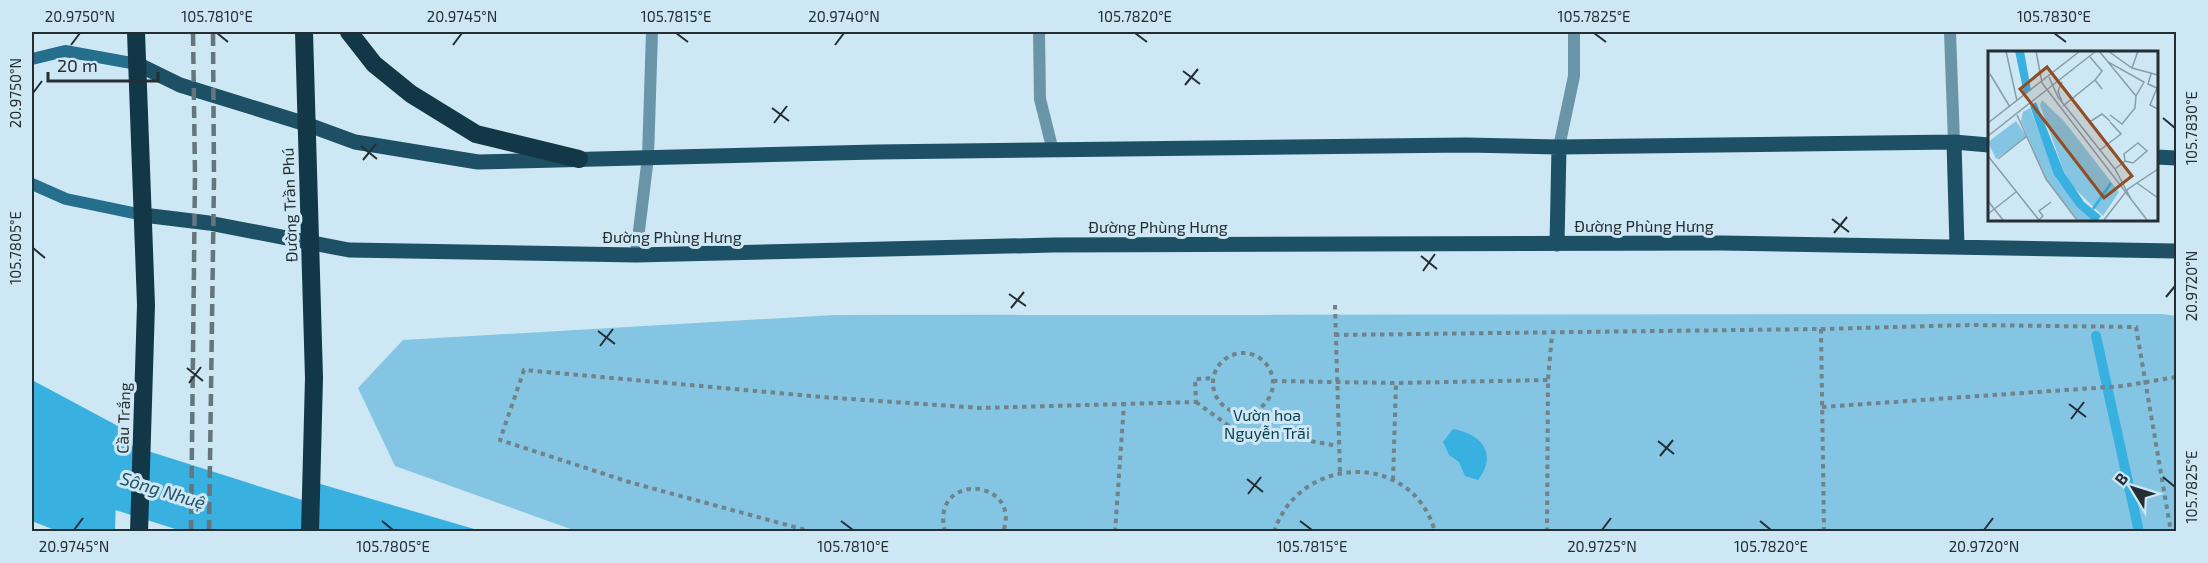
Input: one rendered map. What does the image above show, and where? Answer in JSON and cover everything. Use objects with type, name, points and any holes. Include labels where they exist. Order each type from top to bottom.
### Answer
[{"type":"highway","points":[[136,32],[143,215]]},
{"type":"highway","name":"Đường Trần Phú","points":[[304,32],[314,378],[310,531]]},
{"type":"highway","points":[[349,32],[374,64],[411,94],[476,134],[579,159]]},
{"type":"highway","name":"Cầu Trắng","points":[[139,531],[146,305],[143,215]]},
{"type":"main road","points":[[137,64],[180,85],[356,142],[478,162],[648,157],[1466,145],[1559,147],[1954,142],[1988,145]]},
{"type":"main road","points":[[1954,142],[1957,247]]},
{"type":"main road","points":[[1557,244],[1559,147]]},
{"type":"main road","points":[[2157,157],[2176,158]]},
{"type":"main road","name":"Đường Phùng Hưng","points":[[143,215],[209,223],[349,250],[636,255],[1065,244],[1722,243],[2176,251]]},
{"type":"street","points":[[32,59],[65,51],[137,64]]},
{"type":"street","points":[[32,184],[66,199],[143,215]]},
{"type":"lane","points":[[636,255],[648,157],[652,32]]},
{"type":"lane","points":[[1039,32],[1040,99],[1053,151]]},
{"type":"lane","points":[[1559,147],[1574,76],[1574,32]]},
{"type":"lane","points":[[1950,32],[1954,142]]},
{"type":"path","points":[[1335,305],[1340,472]]},
{"type":"path","points":[[1335,335],[1552,334],[1970,326],[2136,327],[2171,531]]},
{"type":"path","points":[[1821,330],[1824,531]]},
{"type":"path","points":[[1547,531],[1548,380],[1552,334]]},
{"type":"path","points":[[1243,353],[1261,358],[1268,365],[1274,381],[1271,395],[1265,404],[1257,410],[1237,413],[1227,409],[1219,401],[1215,393],[1213,378],[1219,365],[1225,359],[1234,354],[1243,353]]},
{"type":"path","points":[[813,531],[629,482],[500,440],[524,370],[822,397],[981,408],[1197,402],[1240,434],[1283,436],[1338,446]]},
{"type":"path","points":[[1822,407],[2123,386],[2176,377]]},
{"type":"path","points":[[1197,402],[1195,379],[1213,378]]},
{"type":"path","points":[[1274,381],[1396,383],[1548,380]]},
{"type":"path","points":[[1393,480],[1396,383]]},
{"type":"path","points":[[1115,531],[1124,404]]},
{"type":"path","points":[[1274,531],[1278,518],[1294,496],[1315,480],[1340,472],[1367,471],[1393,480],[1414,495],[1432,519],[1435,531]]},
{"type":"path","points":[[945,531],[944,511],[948,501],[956,493],[977,488],[987,490],[1003,505],[1005,515],[1003,531]]},
{"type":"green space","name":"Vườn hoa Nguyễn Trãi","points":[[2162,314],[2176,316],[2176,531],[576,531],[395,466],[358,388],[403,340],[835,315]]},
{"type":"shaded area","points":[[32,380],[118,426],[115,531],[57,531],[32,521]]},
{"type":"shaded area","points":[[1453,429],[1472,435],[1484,447],[1487,462],[1478,480],[1465,476],[1459,462],[1449,455],[1443,442]]},
{"type":"shaded area","points":[[317,483],[481,531],[316,532]]},
{"type":"waterway","points":[[2096,336],[2139,532]]},
{"type":"waterway","name":"Sông Nhuệ","points":[[32,449],[294,532]]},
{"type":"railway","points":[[191,532],[195,175],[193,32]]},
{"type":"railway","points":[[209,532],[214,179],[213,32]]}]
